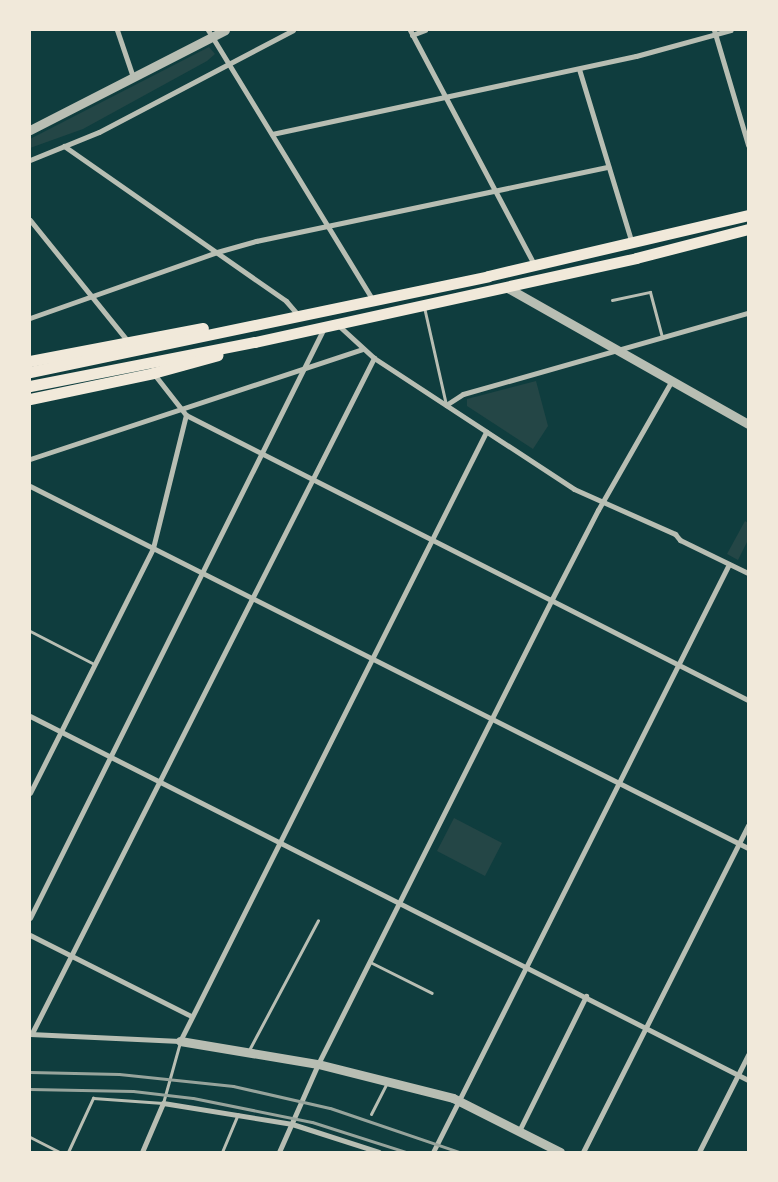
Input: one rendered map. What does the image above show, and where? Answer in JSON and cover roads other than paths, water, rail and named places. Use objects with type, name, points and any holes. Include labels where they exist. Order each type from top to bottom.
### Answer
[{"type":"highway","points":[[30,372],[488,276],[534,264],[632,244],[748,215]]},
{"type":"highway","points":[[30,386],[255,342],[524,283],[748,230]]},
{"type":"highway","points":[[524,283],[534,264]]},
{"type":"highway","points":[[506,287],[519,268]]},
{"type":"highway","points":[[488,276],[506,287]]},
{"type":"highway","points":[[30,361],[126,340],[199,328],[249,325]]},
{"type":"highway","points":[[30,399],[153,373],[255,342]]},
{"type":"street","points":[[117,30],[134,78]]},
{"type":"street","points":[[30,130],[134,78],[210,34],[224,30]]},
{"type":"street","points":[[30,160],[99,132],[293,30]]},
{"type":"street","points":[[425,30],[411,32],[534,264]]},
{"type":"street","points":[[272,134],[579,69],[715,32],[731,30]]},
{"type":"street","points":[[715,32],[746,132],[748,145]]},
{"type":"street","points":[[210,34],[229,62],[373,300]]},
{"type":"street","points":[[579,69],[632,244]]},
{"type":"street","points":[[64,146],[291,305],[299,315]]},
{"type":"street","points":[[30,318],[217,252],[327,226],[608,167]]},
{"type":"street","points":[[30,220],[126,340]]},
{"type":"street","points":[[506,287],[615,351],[748,424]]},
{"type":"street","points":[[446,405],[463,394],[748,313]]},
{"type":"street","points":[[30,918],[262,454],[331,324],[374,358],[574,489],[675,534],[680,540],[748,573]]},
{"type":"street","points":[[30,459],[185,412],[362,349]]},
{"type":"street","points":[[374,358],[31,1034],[180,1040],[318,1064],[458,1101],[560,1152]]},
{"type":"street","points":[[153,373],[185,412],[262,454],[552,599],[748,700]]},
{"type":"street","points":[[280,1152],[318,1064],[552,599],[603,502],[671,382]]},
{"type":"street","points":[[30,793],[153,548],[185,412]]},
{"type":"street","points":[[180,1040],[486,432]]},
{"type":"street","points":[[30,486],[748,848]]},
{"type":"street","points":[[432,1152],[729,564]]},
{"type":"street","points":[[30,716],[525,967],[586,996],[748,1080]]},
{"type":"street","points":[[583,1152],[748,825]]},
{"type":"street","points":[[30,935],[191,1016]]},
{"type":"street","points":[[519,1131],[586,996]]},
{"type":"street","points":[[699,1152],[748,1055]]},
{"type":"street","points":[[142,1152],[163,1103],[292,1124],[379,1152]]},
{"type":"lane","points":[[612,300],[650,292],[662,338]]},
{"type":"lane","points":[[423,304],[446,405]]},
{"type":"lane","points":[[30,631],[94,664]]},
{"type":"lane","points":[[249,1052],[318,920]]},
{"type":"lane","points":[[370,962],[432,993]]},
{"type":"lane","points":[[68,1152],[94,1098],[163,1103],[180,1040]]},
{"type":"lane","points":[[371,1114],[388,1082]]},
{"type":"lane","points":[[222,1152],[238,1114]]},
{"type":"lane","points":[[30,1137],[59,1152]]},
{"type":"railway","points":[[30,1072],[119,1074],[233,1086],[330,1108],[459,1152]]},
{"type":"railway","points":[[30,1089],[133,1091],[193,1098],[312,1122],[406,1152]]}]
